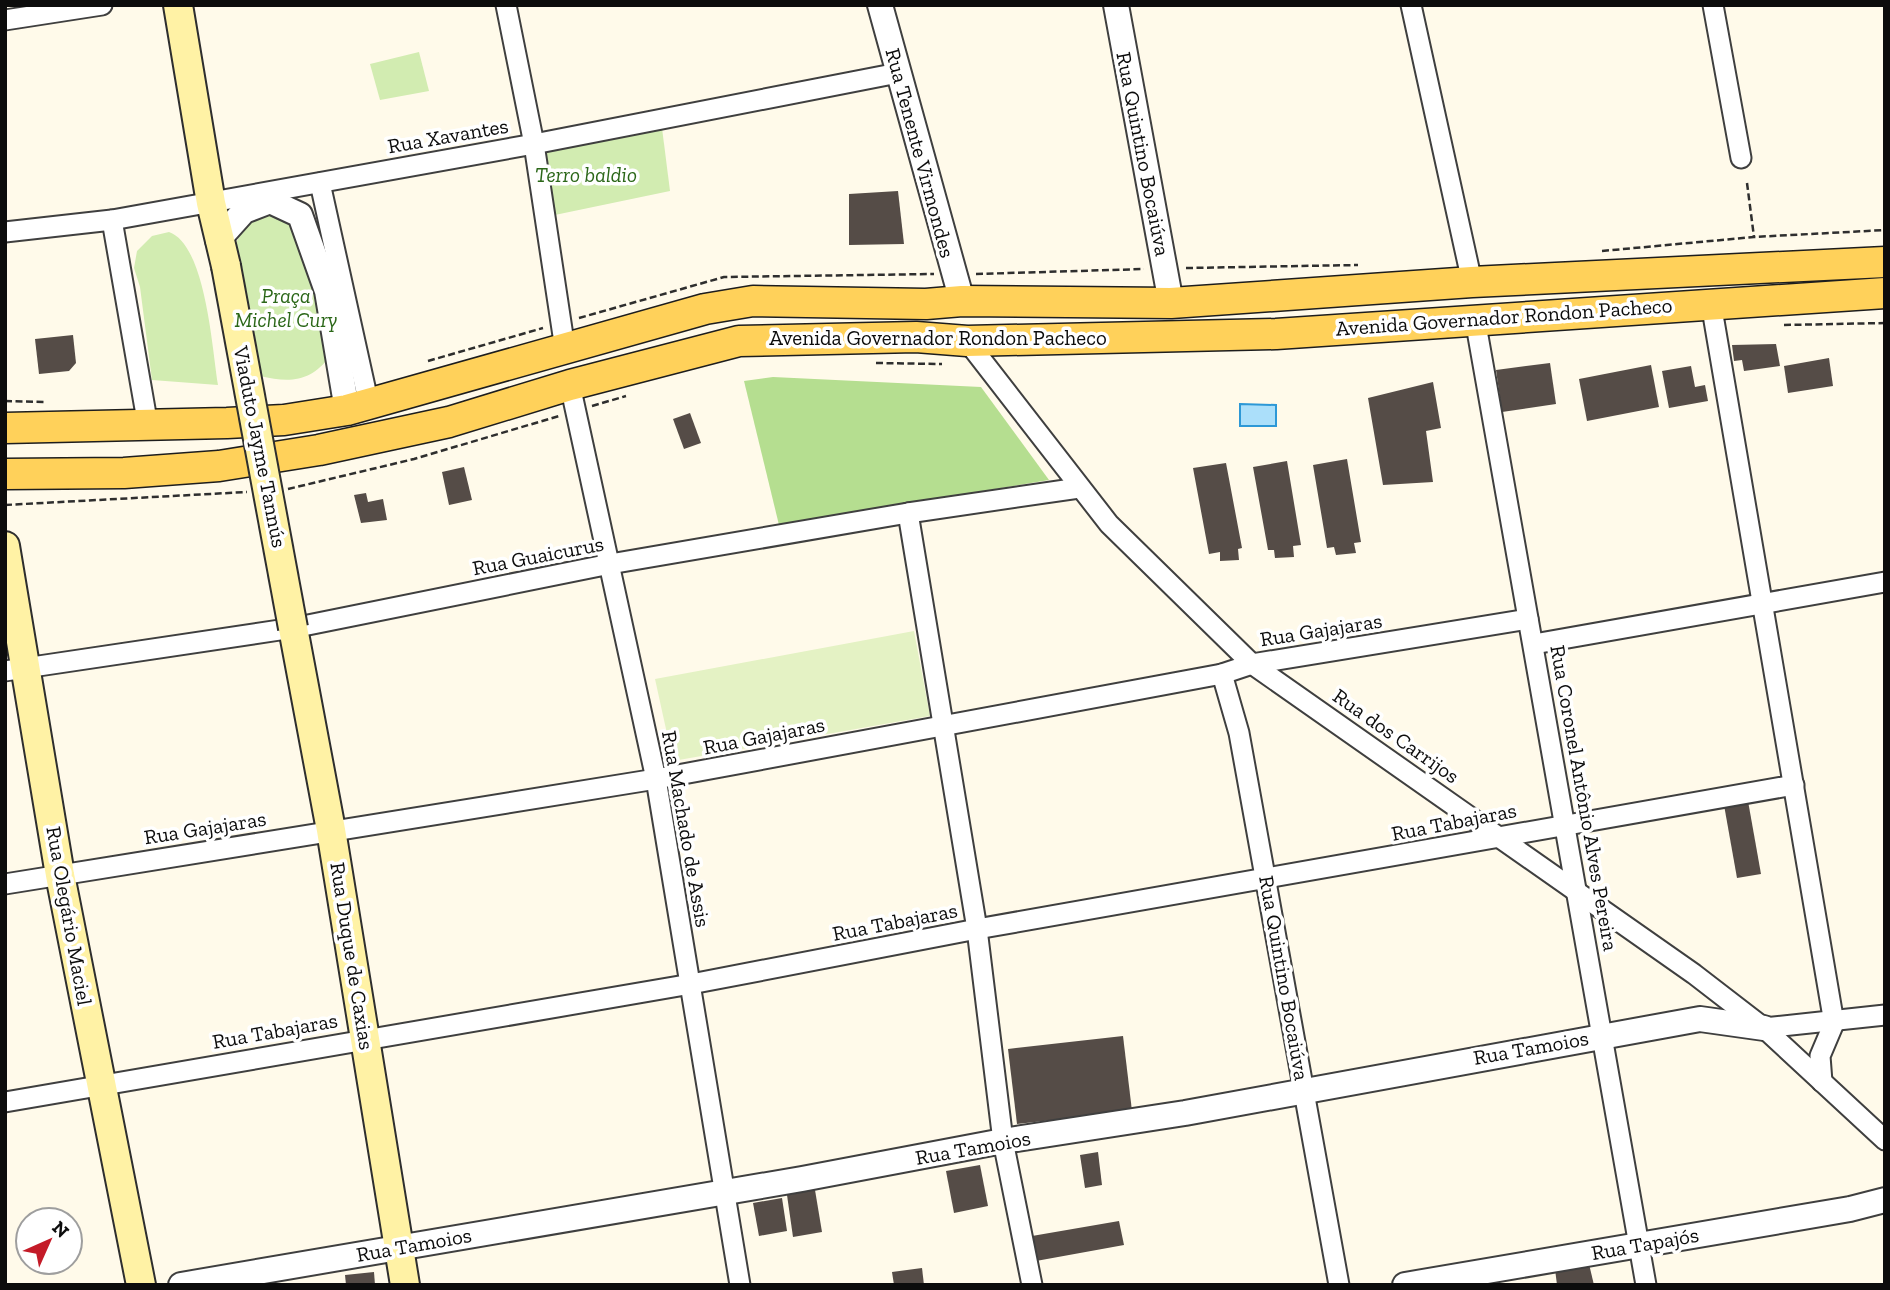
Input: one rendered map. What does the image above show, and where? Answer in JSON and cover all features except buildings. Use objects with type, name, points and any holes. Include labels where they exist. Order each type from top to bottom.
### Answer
[{"type":"main road","points":[[178,5],[211,202]]},
{"type":"main road","name":"Viaduto Jayme Tannús","points":[[211,202],[293,628]]},
{"type":"main road","name":"Avenida Governador Rondon Pacheco","points":[[5,428],[284,420],[358,408],[705,309],[739,303],[1171,303],[1472,282],[1885,262]]},
{"type":"main road","name":"Avenida Governador Rondon Pacheco","points":[[5,474],[124,472],[231,464],[319,450],[573,398],[739,341],[916,337],[974,353],[1885,293]]},
{"type":"main road","name":"Rua Olegário Maciel","points":[[5,546],[19,662],[141,1285]]},
{"type":"main road","name":"Rua Duque de Caxias","points":[[293,628],[367,1038],[405,1285]]},
{"type":"street","points":[[5,20],[102,5]]},
{"type":"street","points":[[506,5],[534,144],[565,349]]},
{"type":"street","name":"Rua Tenente Virmondes","points":[[880,5],[962,301]]},
{"type":"street","name":"Rua Quintino Bocaiúva","points":[[1116,5],[1171,303]]},
{"type":"street","points":[[1411,5],[1472,282]]},
{"type":"street","points":[[1713,5],[1741,158]]},
{"type":"street","name":"Rua Xavantes","points":[[5,232],[112,220],[320,183],[898,73]]},
{"type":"street","points":[[320,183],[358,408]]},
{"type":"street","points":[[222,253],[244,211],[270,201],[300,215],[327,291],[358,408]]},
{"type":"street","points":[[112,220],[148,426]]},
{"type":"street","points":[[1711,303],[1834,1023],[1820,1056],[1822,1082]]},
{"type":"street","name":"Rua Coronel Antônio Alves Pereira","points":[[1475,318],[1646,1285]]},
{"type":"street","name":"Rua dos Carrijos","points":[[974,353],[1109,524],[1252,664],[1429,786],[1496,838],[1694,974],[1764,1028],[1885,1140]]},
{"type":"street","name":"Rua Machado de Assis","points":[[573,398],[656,779],[740,1285]]},
{"type":"street","name":"Rua Guaicurus","points":[[19,662],[293,628],[610,565],[908,513],[1079,488]]},
{"type":"street","points":[[908,513],[977,929],[1003,1141],[1032,1285]]},
{"type":"street","points":[[1534,644],[1644,622],[1885,582]]},
{"type":"street","name":"Rua Gajajaras","points":[[5,884],[656,779],[1222,674],[1252,664],[1528,620]]},
{"type":"street","name":"Rua Quintino Bocaiúva","points":[[1222,674],[1239,733],[1339,1285]]},
{"type":"street","name":"Rua Tabajaras","points":[[5,1102],[691,984],[977,929],[1794,785]]},
{"type":"street","points":[[1764,1028],[1885,1016]]},
{"type":"street","name":"Rua Tamoios","points":[[181,1285],[1003,1141],[1185,1113],[1600,1035],[1700,1019],[1764,1028]]},
{"type":"street","name":"Rua Tapajós","points":[[1405,1285],[1850,1209],[1885,1200]]},
{"type":"path","points":[[1747,183],[1754,237]]},
{"type":"path","points":[[1780,325],[1885,323]]},
{"type":"path","points":[[871,363],[974,353]]},
{"type":"path","points":[[286,490],[414,459],[573,398],[629,395]]},
{"type":"path","points":[[5,505],[260,492]]},
{"type":"green space","points":[[419,52],[429,91],[380,100],[370,64]]},
{"type":"green space","name":"Terro baldio","points":[[662,128],[670,191],[550,216],[540,150]]},
{"type":"green space","name":"Praça Michel Cury","points":[[275,209],[296,218],[311,250],[330,356],[323,365],[307,376],[290,380],[260,376],[235,257],[237,240],[245,228],[261,215]]},
{"type":"green space","points":[[169,232],[181,241],[191,256],[199,277],[210,324],[218,385],[152,380],[140,287],[134,268],[137,251],[152,236]]},
{"type":"green space","points":[[773,377],[981,387],[1049,480],[779,525],[744,381]]},
{"type":"green space","points":[[914,631],[930,716],[673,761],[655,679]]},
{"type":"water","points":[[1240,404],[1276,405],[1276,426],[1240,426]]}]
